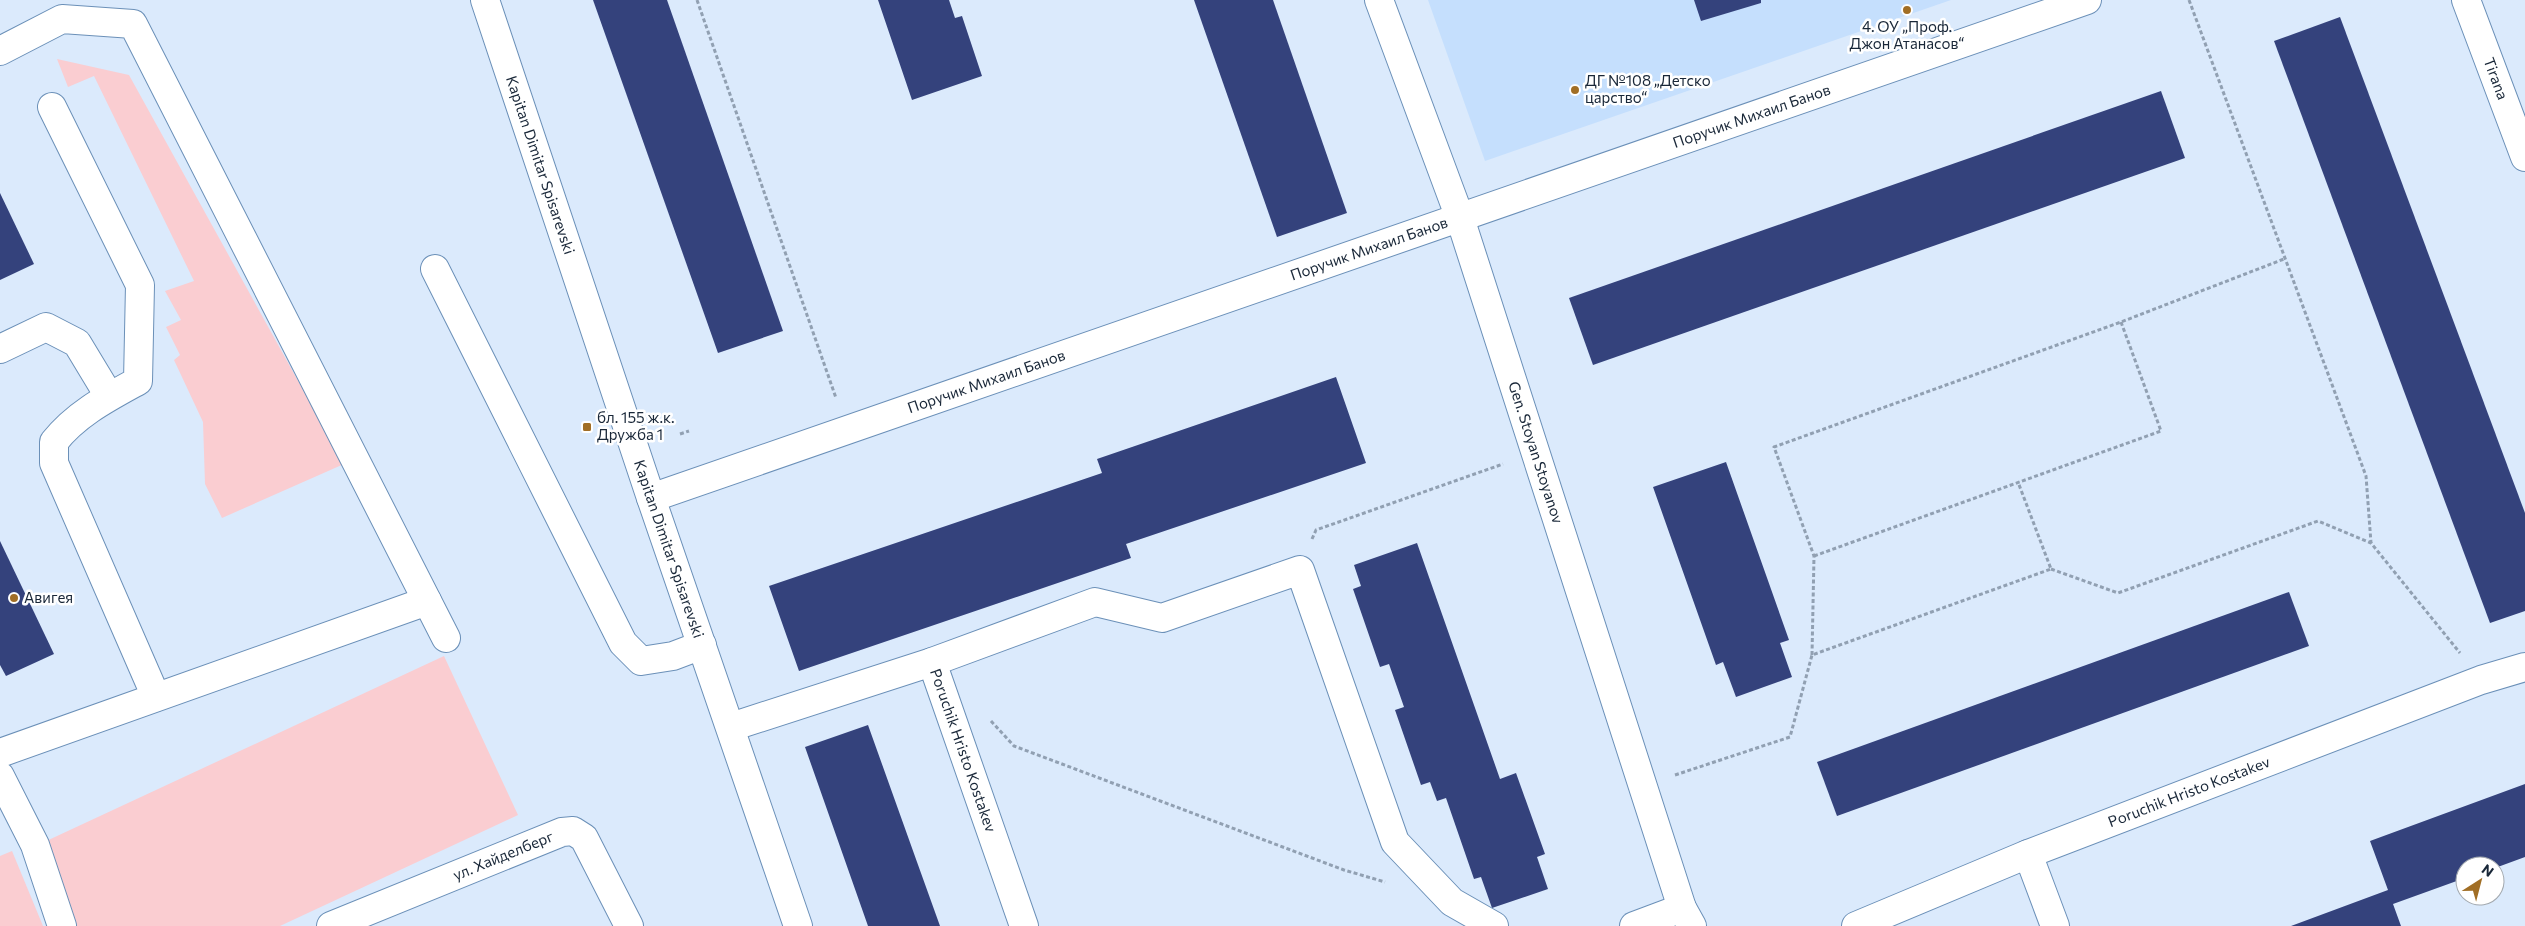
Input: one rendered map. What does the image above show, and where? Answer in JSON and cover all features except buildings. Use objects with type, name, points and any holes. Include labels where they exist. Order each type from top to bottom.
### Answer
[{"type":"street","name":"Kapitan Dimitar Spisarevski","points":[[485,0],[651,498],[798,926]]},
{"type":"street","name":"Gen. Stoyan Stoyanov","points":[[1378,0],[1460,218],[1642,787],[1687,917]]},
{"type":"street","name":"Поручик Михаил Банов","points":[[651,498],[2087,0]]},
{"type":"street","name":"Tirana","points":[[2466,0],[2525,157]]},
{"type":"street","points":[[0,51],[62,20],[134,24],[446,638]]},
{"type":"street","points":[[52,107],[140,284],[138,381],[109,396],[68,424],[54,442],[54,463],[156,697]]},
{"type":"street","points":[[435,269],[623,643],[641,661],[673,656],[702,645]]},
{"type":"street","points":[[0,349],[46,327],[77,343],[109,396]]},
{"type":"street","points":[[932,662],[1095,602],[1162,618],[1300,570],[1395,842],[1452,902],[1494,926]]},
{"type":"street","points":[[0,753],[428,600]]},
{"type":"street","name":"Рoruchik Hristo Kostakev","points":[[731,727],[932,662],[1024,926]]},
{"type":"street","name":"Рoruchik Hristo Kostakev","points":[[1856,926],[2028,854],[2481,680],[2525,668]]},
{"type":"street","points":[[0,776],[35,845],[62,926]]},
{"type":"street","name":"ул. Хайделберг","points":[[331,926],[562,832],[573,831],[584,838],[629,926]]},
{"type":"street","points":[[2028,854],[2055,926]]},
{"type":"street","points":[[1634,926],[1687,917]]},
{"type":"path","points":[[697,0],[847,430]]},
{"type":"path","points":[[2189,0],[2284,260],[2366,476],[2370,543]]},
{"type":"path","points":[[1642,787],[1790,737],[1812,655],[1814,556],[1774,447],[2121,322],[2284,260]]},
{"type":"path","points":[[1814,556],[2161,431],[2121,322]]},
{"type":"path","points":[[680,434],[689,431]]},
{"type":"path","points":[[1300,570],[1316,530],[1536,452]]},
{"type":"path","points":[[2018,482],[2051,569]]},
{"type":"path","points":[[1812,655],[2051,569],[2118,593],[2318,522],[2370,543],[2481,680]]},
{"type":"path","points":[[987,718],[1014,746],[1344,870],[1389,883]]},
{"type":"shaded area","name":"ДГ №108 „Детско царство“","points":[[1428,0],[1951,0],[1485,161]]},
{"type":"shaded area","points":[[57,59],[129,75],[344,464],[222,518],[205,484],[203,422],[174,360],[180,355],[166,327],[181,320],[165,291],[194,281],[94,76],[68,87]]},
{"type":"shaded area","points":[[444,656],[518,815],[280,926],[73,926],[42,843]]},
{"type":"shaded area","points":[[12,851],[43,926],[0,926],[0,856]]},
{"type":"place","name":"4. ОУ „Проф. Джон Атанасов“","points":[[1907,10]]},
{"type":"place","name":"ДГ №108 „Детско царство“","points":[[1575,90]]},
{"type":"place","name":"бл. 155 ж.к. Дружба 1","points":[[587,427]]},
{"type":"place","name":"Авигея","points":[[14,598]]}]
